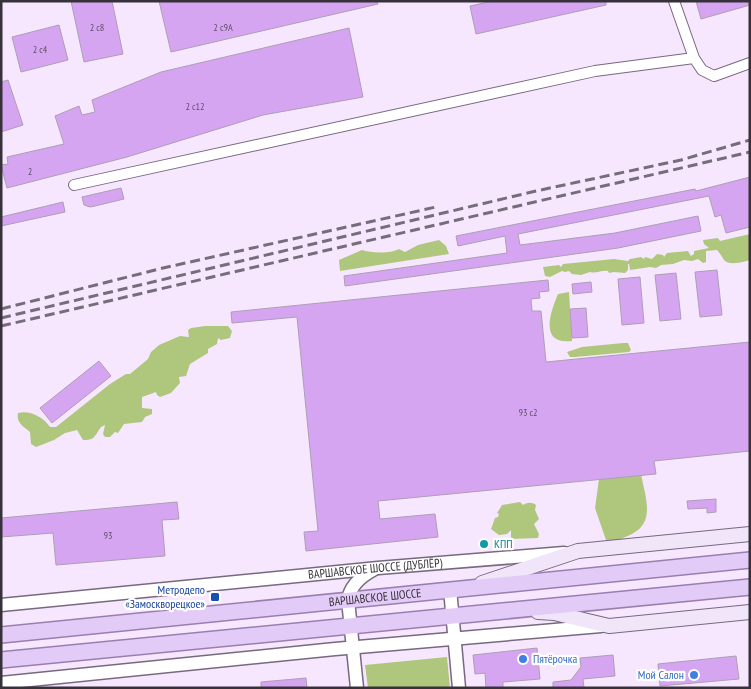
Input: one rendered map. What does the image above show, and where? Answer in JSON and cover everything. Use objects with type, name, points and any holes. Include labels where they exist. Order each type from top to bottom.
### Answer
[{"type":"main road","name":"ВАРШАВСКОЕ ШОССЕ (ДУБЛЁР)","points":[[578,551],[750,534]]},
{"type":"main road","points":[[466,588],[578,551]]},
{"type":"main road","name":"ВАРШАВСКОЕ ШОССЕ","points":[[1,635],[750,560]]},
{"type":"main road","name":"ВАРШАВСКОЕ ШОССЕ","points":[[1,660],[750,587]]},
{"type":"main road","points":[[516,610],[554,613],[609,626],[750,612]]},
{"type":"street","points":[[674,1],[694,58],[702,70],[714,76],[750,64]]},
{"type":"street","points":[[74,185],[594,72],[694,58]]},
{"type":"street","name":"ВАРШАВСКОЕ ШОССЕ (ДУБЛЁР)","points":[[1,606],[378,568],[578,551]]},
{"type":"street","points":[[356,688],[348,600],[350,591],[356,582],[378,568]]},
{"type":"street","points":[[450,589],[459,688]]},
{"type":"street","points":[[1,682],[352,647],[609,626]]},
{"type":"green space","points":[[750,234],[750,260],[740,262],[726,262],[717,250],[706,251],[706,262],[703,263],[698,259],[692,261],[684,260],[673,264],[661,265],[656,268],[630,270],[628,264],[628,270],[625,273],[609,273],[606,271],[590,272],[581,275],[562,271],[550,277],[545,276],[543,267],[559,265],[561,267],[563,264],[614,259],[628,261],[641,257],[652,259],[657,254],[664,257],[667,253],[688,251],[691,256],[694,254],[694,251],[709,248],[704,244],[703,240],[718,238],[720,241]]},
{"type":"green space","points":[[439,240],[446,246],[449,254],[340,271],[339,260],[362,250],[391,252],[399,249],[405,252],[418,245]]},
{"type":"green space","points":[[569,292],[572,341],[562,341],[555,338],[551,333],[550,318],[558,294]]},
{"type":"green space","points":[[205,326],[228,326],[232,331],[230,338],[221,340],[218,338],[217,344],[208,349],[208,353],[190,364],[186,376],[179,377],[180,383],[171,393],[160,397],[156,392],[142,397],[142,408],[152,409],[152,414],[145,417],[142,422],[124,424],[118,433],[115,432],[110,437],[105,437],[103,434],[105,425],[90,440],[83,440],[77,430],[65,433],[54,440],[36,447],[31,444],[30,432],[19,422],[18,413],[32,413],[44,420],[50,427],[56,427],[110,384],[126,374],[130,374],[148,359],[151,352],[159,345],[180,336],[189,337],[188,330]]},
{"type":"green space","points":[[628,343],[631,350],[629,352],[570,357],[567,352],[582,347]]},
{"type":"green space","points":[[641,474],[647,508],[644,523],[639,529],[628,536],[617,540],[606,540],[595,508],[599,479]]},
{"type":"green space","points":[[520,502],[523,505],[533,503],[536,505],[535,510],[539,519],[534,524],[539,534],[538,538],[511,539],[511,530],[507,534],[499,535],[491,529],[502,505]]},
{"type":"green space","points":[[447,657],[450,688],[368,688],[365,665]]},
{"type":"building","points":[[71,1],[112,1],[123,54],[84,62]]},
{"type":"building","points":[[159,1],[377,1],[378,4],[171,52]]},
{"type":"building","points":[[493,1],[606,1],[606,5],[476,34],[470,6]]},
{"type":"building","points":[[696,1],[750,1],[750,5],[701,19]]},
{"type":"building","points":[[59,25],[68,60],[21,72],[12,37]]},
{"type":"building","points":[[349,28],[363,97],[263,115],[127,157],[7,188],[1,165],[8,164],[7,157],[64,144],[55,116],[79,106],[82,115],[95,112],[92,100],[161,72]]},
{"type":"building","points":[[8,80],[23,125],[1,132],[1,82]]},
{"type":"building","points":[[750,177],[750,227],[726,233],[721,215],[715,217],[709,196],[518,234],[520,245],[615,233],[698,216],[701,231],[618,248],[345,286],[344,276],[507,253],[505,236],[458,246],[456,236],[695,189],[696,191]]},
{"type":"building","points":[[121,188],[124,199],[90,207],[84,205],[82,197]]},
{"type":"building","points":[[63,202],[65,212],[1,226],[1,217]]},
{"type":"building","points":[[717,270],[722,315],[700,317],[695,272]]},
{"type":"building","points":[[676,273],[681,319],[660,321],[655,275]]},
{"type":"building","points":[[640,277],[644,323],[622,325],[618,279]]},
{"type":"building","points":[[548,280],[549,291],[539,292],[540,298],[531,299],[532,311],[541,311],[546,362],[750,342],[750,451],[654,461],[656,474],[378,501],[380,519],[435,514],[438,537],[306,551],[304,532],[318,531],[297,317],[232,323],[231,312]]},
{"type":"building","points":[[591,282],[592,292],[573,294],[572,284]]},
{"type":"building","points":[[586,308],[588,337],[572,338],[570,309]]},
{"type":"building","points":[[99,361],[111,376],[52,423],[40,408]]},
{"type":"building","points":[[716,499],[716,512],[707,513],[707,508],[688,509],[687,501]]},
{"type":"building","points":[[177,502],[179,519],[162,520],[165,556],[56,565],[53,533],[1,537],[1,518]]},
{"type":"building","points":[[537,648],[540,679],[503,682],[503,688],[486,688],[485,673],[475,674],[473,655]]},
{"type":"building","points":[[613,655],[615,676],[583,679],[584,688],[553,688],[553,682],[571,680],[581,667],[580,658]]},
{"type":"building","points":[[736,656],[739,679],[660,686],[658,664]]},
{"type":"building","points":[[306,678],[307,688],[261,688],[261,682]]},
{"type":"railway","points":[[1,318],[536,191],[681,160],[750,140]]},
{"type":"railway","points":[[1,326],[750,152]]},
{"type":"railway","points":[[1,309],[163,268],[436,207]]},
{"type":"place","name":"КПП","points":[[484,544]]},
{"type":"place","name":"Метродепо «Замоскворецкое»","points":[[215,597]]},
{"type":"place","name":"Пятёрочка","points":[[523,659]]},
{"type":"place","name":"Мой Салон","points":[[694,675]]}]
